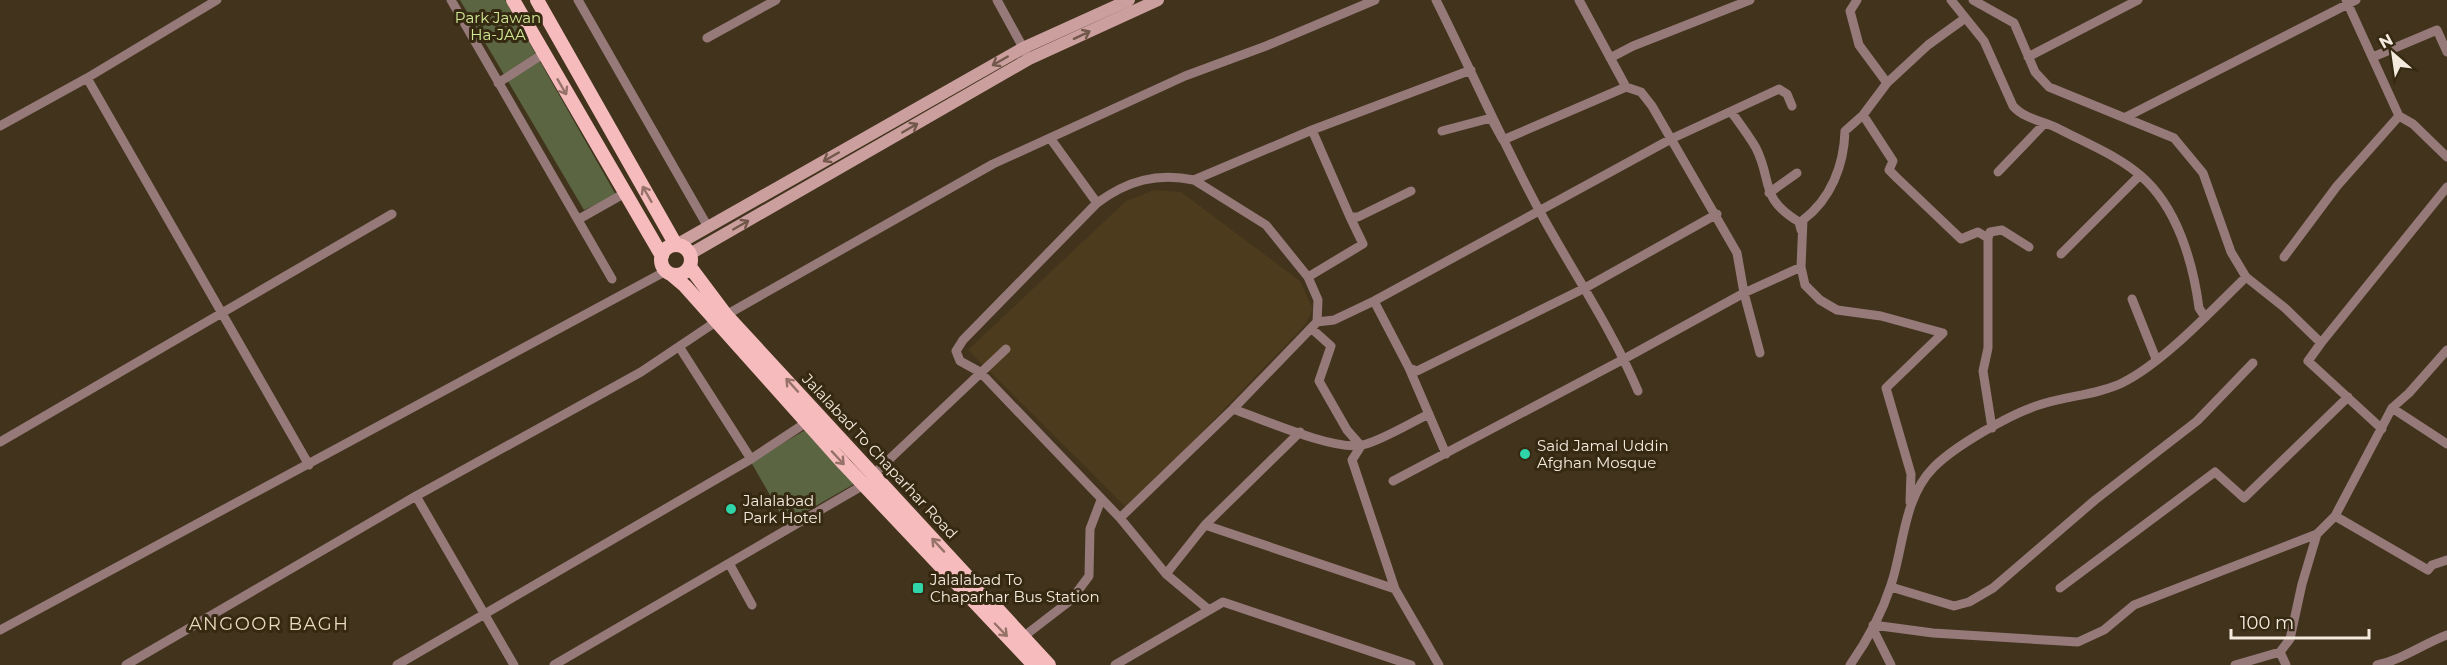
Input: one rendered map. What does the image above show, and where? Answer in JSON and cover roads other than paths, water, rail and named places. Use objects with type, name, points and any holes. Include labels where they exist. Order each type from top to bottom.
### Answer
[{"type":"main road","points":[[513,0],[662,256]]},
{"type":"main road","points":[[537,0],[677,244],[690,260],[685,272],[669,273],[662,266],[662,256],[667,247],[677,244]]},
{"type":"main road","name":"Jalalabad To Chaparhar Road","points":[[690,260],[721,319],[806,422],[868,479],[1049,665]]},
{"type":"main road","name":"Jalalabad To Chaparhar Road","points":[[669,273],[721,319],[818,413],[868,479],[1034,665]]},
{"type":"street","points":[[0,126],[87,78],[217,0]]},
{"type":"street","points":[[451,0],[612,279]]},
{"type":"street","points":[[578,0],[708,227]]},
{"type":"street","points":[[707,38],[776,0]]},
{"type":"street","points":[[997,0],[1026,54]]},
{"type":"street","points":[[677,244],[1129,0]]},
{"type":"street","points":[[690,260],[1026,54],[1158,0]]},
{"type":"street","points":[[126,665],[416,496],[680,348],[721,319],[993,164],[1185,76],[1266,46],[1375,0]]},
{"type":"street","points":[[1436,0],[1472,70],[1503,140]]},
{"type":"street","points":[[1579,0],[1626,87]]},
{"type":"street","points":[[1610,58],[1633,46],[1750,0]]},
{"type":"street","points":[[1857,0],[1850,11],[1859,45],[1887,83]]},
{"type":"street","points":[[1951,0],[1964,19],[1984,40],[2013,106],[2020,113],[2045,123],[2117,160],[2140,175],[2158,193],[2171,212],[2191,270],[2199,308],[2205,317]]},
{"type":"street","points":[[1973,0],[2014,24],[2035,72],[2049,87],[2174,138],[2202,173],[2231,252],[2246,277],[2285,308],[2321,343]]},
{"type":"street","points":[[2028,57],[2138,0]]},
{"type":"street","points":[[2126,117],[2350,1],[2399,116],[2413,124],[2447,157]]},
{"type":"street","points":[[1850,665],[1873,627],[1891,587],[1903,543],[1910,504],[1911,474],[1886,388],[1943,333],[1881,316],[1837,310],[1805,285],[1801,267],[1803,220],[1812,213],[1839,171],[1844,156],[1845,131],[1863,115],[1887,83],[1928,45],[1964,19]]},
{"type":"street","points":[[2373,57],[2437,30],[2447,52]]},
{"type":"street","points":[[498,83],[543,54]]},
{"type":"street","points":[[1194,180],[1312,130],[1472,70]]},
{"type":"street","points":[[87,78],[309,465]]},
{"type":"street","points":[[1503,140],[1626,87],[1641,92],[1652,106],[1717,214],[1737,252],[1744,293],[1760,353]]},
{"type":"street","points":[[1120,518],[1233,409],[1315,325],[1334,320],[1374,301],[1671,139],[1779,89],[1787,94],[1792,106]]},
{"type":"street","points":[[1732,112],[1757,149],[1769,193],[1784,213],[1799,222],[1804,238]]},
{"type":"street","points":[[1863,115],[1893,161],[1889,170],[1897,178],[1961,239],[1978,232],[1988,238]]},
{"type":"street","points":[[2284,257],[2337,186],[2399,116]]},
{"type":"street","points":[[1442,130],[1491,118],[1540,211],[1624,359],[1638,391]]},
{"type":"street","points":[[1998,172],[2045,123]]},
{"type":"street","points":[[1308,277],[1363,244],[1312,130]]},
{"type":"street","points":[[1050,138],[1097,203]]},
{"type":"street","points":[[1769,193],[1797,173]]},
{"type":"street","points":[[2061,254],[2140,175]]},
{"type":"street","points":[[1209,610],[1166,574],[1120,518],[980,372],[960,361],[956,351],[959,345],[1097,203],[1111,192],[1141,180],[1166,177],[1194,180],[1266,225],[1308,277],[1318,300],[1315,325],[1331,346],[1319,381],[1347,430],[1361,446]]},
{"type":"street","points":[[2382,429],[2308,361],[2447,187]]},
{"type":"street","points":[[1350,217],[1358,217],[1411,191]]},
{"type":"street","points":[[579,219],[625,193]]},
{"type":"street","points":[[0,442],[392,214]]},
{"type":"street","points":[[1409,368],[1417,371],[1585,288],[1717,214]]},
{"type":"street","points":[[1992,428],[1983,371],[1988,348],[1988,238],[1990,232],[2002,230],[2029,247]]},
{"type":"street","points":[[1393,481],[1744,293],[1801,267]]},
{"type":"street","points":[[0,630],[669,273]]},
{"type":"street","points":[[1910,504],[1933,468],[1992,428],[2037,405],[2121,384],[2156,359],[2205,317],[2246,277]]},
{"type":"street","points":[[2133,299],[2156,359]]},
{"type":"street","points":[[1374,301],[1409,368],[1446,454]]},
{"type":"street","points":[[680,348],[751,459]]},
{"type":"street","points":[[555,665],[730,565],[868,479],[1006,349]]},
{"type":"street","points":[[1873,627],[2078,642],[2104,630],[2134,605],[2317,534],[2335,516],[2392,408],[2409,393],[2447,350]]},
{"type":"street","points":[[1891,587],[1954,606],[1969,602],[1993,588],[2096,500],[2197,421],[2253,363]]},
{"type":"street","points":[[2060,588],[2215,472],[2244,498],[2348,398]]},
{"type":"street","points":[[2392,408],[2447,444]]},
{"type":"street","points":[[1233,409],[1300,432],[1313,439],[1361,446]]},
{"type":"street","points":[[397,665],[751,459],[818,413]]},
{"type":"street","points":[[1429,414],[1361,446],[1352,460],[1395,589],[1439,665]]},
{"type":"street","points":[[1166,574],[1205,525],[1300,432]]},
{"type":"street","points":[[416,496],[514,665]]},
{"type":"street","points":[[1023,637],[1071,600],[1089,576],[1090,530],[1101,500]]},
{"type":"street","points":[[2335,516],[2428,570],[2432,565],[2447,560]]},
{"type":"street","points":[[1205,525],[1395,589]]},
{"type":"street","points":[[2235,665],[2280,652],[2290,639],[2302,584],[2317,534]]},
{"type":"street","points":[[730,565],[752,605]]},
{"type":"street","points":[[1115,665],[1223,602],[1411,665]]},
{"type":"street","points":[[1873,627],[1891,665]]},
{"type":"street","points":[[2376,665],[2417,650],[2432,640],[2447,635]]},
{"type":"street","points":[[2280,652],[2286,665]]},
{"type":"place","name":"Said Jamal Uddin Afghan Mosque","points":[[1525,454]]},
{"type":"place","name":"Jalalabad Park Hotel","points":[[731,509]]},
{"type":"place","name":"Jalalabad To Chaparhar Bus Station","points":[[918,588]]},
{"type":"district","name":"ANGOOR BAGH","points":[[269,624]]},
{"type":"park label","name":"Park Jawan Ha-JAA","points":[[498,26]]}]
